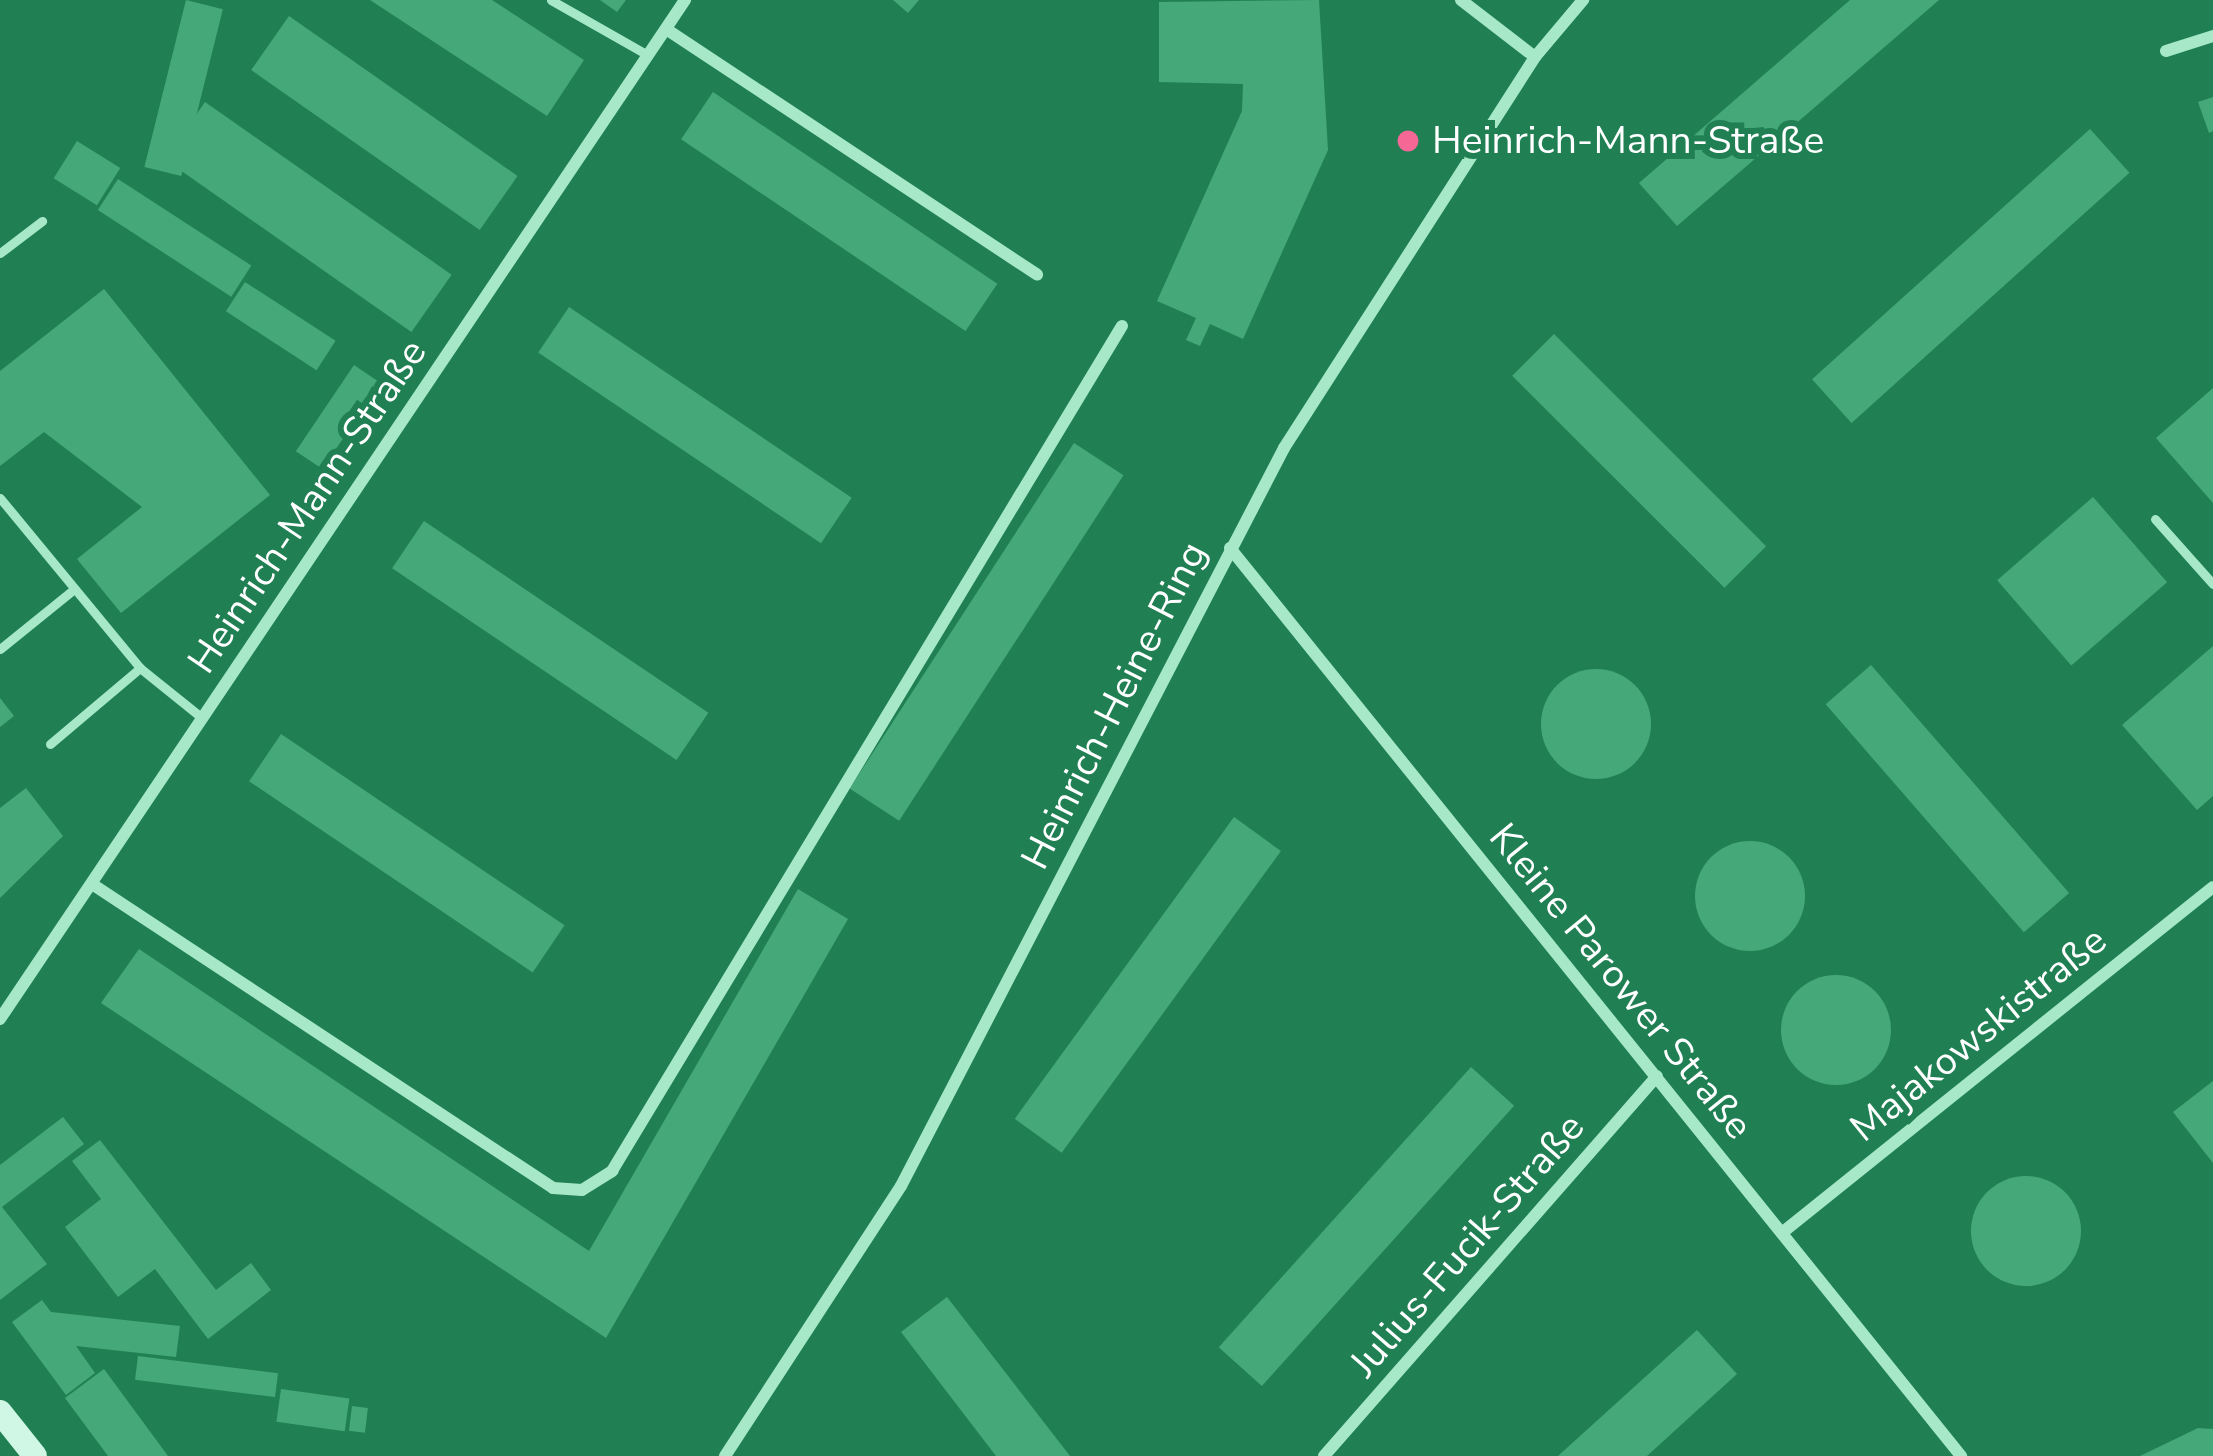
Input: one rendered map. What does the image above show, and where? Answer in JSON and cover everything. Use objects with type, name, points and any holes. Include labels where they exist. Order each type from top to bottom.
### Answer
[{"type":"main road","points":[[0,1412],[34,1456]]},
{"type":"street","name":"Heinrich-Mann-Straße","points":[[0,1019],[685,0]]},
{"type":"street","points":[[1461,0],[1535,57]]},
{"type":"street","name":"Heinrich-Heine-Ring","points":[[725,1456],[901,1186],[1230,548],[1535,57],[1583,0]]},
{"type":"street","points":[[666,29],[1037,275]]},
{"type":"street","points":[[2167,52],[2213,36]]},
{"type":"street","points":[[92,884],[553,1188],[582,1190],[612,1171],[1122,326]]},
{"type":"street","name":"Kleine Parower Straße","points":[[1230,548],[1961,1456]]},
{"type":"street","name":"Majakowskistraße","points":[[1783,1232],[2213,887]]},
{"type":"street","name":"Julius-Fucik-Straße","points":[[1324,1456],[1657,1076]]},
{"type":"lane","points":[[551,0],[648,55]]},
{"type":"lane","points":[[0,253],[42,220]]},
{"type":"lane","points":[[0,497],[140,668],[201,717]]},
{"type":"lane","points":[[0,518],[10,510]]},
{"type":"lane","points":[[2156,519],[2213,584]]},
{"type":"lane","points":[[0,649],[74,589]]},
{"type":"lane","points":[[50,744],[140,668]]},
{"type":"building","points":[[186,0],[223,9],[181,176],[144,167]]},
{"type":"building","points":[[370,0],[492,0],[584,60],[547,116]]},
{"type":"building","points":[[600,0],[626,0],[617,12]]},
{"type":"building","points":[[893,0],[919,0],[908,13]]},
{"type":"building","points":[[1319,0],[1328,150],[1243,339],[1210,324],[1200,346],[1186,340],[1196,318],[1157,301],[1242,111],[1243,84],[1159,82],[1159,2]]},
{"type":"building","points":[[1850,0],[1939,0],[1677,226],[1639,183]]},
{"type":"building","points":[[289,16],[518,176],[480,230],[251,70]]},
{"type":"building","points":[[713,92],[997,284],[965,331],[681,139]]},
{"type":"building","points":[[2213,97],[2213,131],[2209,133],[2198,102]]},
{"type":"building","points":[[205,102],[452,275],[411,332],[165,159]]},
{"type":"building","points":[[2090,129],[2129,173],[1852,423],[1812,379]]},
{"type":"building","points":[[77,141],[120,168],[97,205],[54,178]]},
{"type":"building","points":[[118,179],[251,266],[231,297],[98,210]]},
{"type":"building","points":[[245,282],[336,341],[317,370],[226,311]]},
{"type":"building","points":[[104,289],[270,495],[121,613],[77,559],[142,507],[44,432],[0,466],[0,371]]},
{"type":"building","points":[[569,307],[852,498],[821,543],[538,353]]},
{"type":"building","points":[[1554,334],[1766,546],[1724,588],[1512,376]]},
{"type":"building","points":[[354,365],[381,383],[322,469],[296,451]]},
{"type":"building","points":[[2213,388],[2213,503],[2156,438]]},
{"type":"building","points":[[1074,443],[1123,475],[899,821],[850,789]]},
{"type":"building","points":[[2093,497],[2167,582],[2071,666],[1997,580]]},
{"type":"building","points":[[424,521],[708,713],[676,760],[392,568]]},
{"type":"building","points":[[2213,646],[2213,796],[2197,810],[2122,725]]},
{"type":"building","points":[[1871,665],[2069,893],[2024,932],[1826,704]]},
{"type":"building","points":[[1596,669],[1617,673],[1635,685],[1647,703],[1651,724],[1647,745],[1635,763],[1617,775],[1596,779],[1575,775],[1557,763],[1545,745],[1541,724],[1545,703],[1557,685],[1575,673]]},
{"type":"building","points":[[0,698],[14,716],[0,727]]},
{"type":"building","points":[[281,734],[565,925],[533,972],[249,781]]},
{"type":"building","points":[[26,788],[63,836],[0,898],[0,808]]},
{"type":"building","points":[[1234,817],[1281,851],[1062,1153],[1015,1119]]},
{"type":"building","points":[[1750,841],[1771,845],[1789,857],[1801,875],[1805,896],[1801,917],[1789,935],[1771,947],[1750,951],[1729,947],[1711,935],[1699,917],[1695,896],[1699,875],[1711,857],[1729,845]]},
{"type":"building","points":[[798,889],[848,919],[606,1338],[101,1003],[139,949],[589,1251]]},
{"type":"building","points":[[1836,975],[1857,979],[1875,991],[1887,1009],[1891,1030],[1887,1051],[1875,1069],[1857,1081],[1836,1085],[1815,1081],[1797,1069],[1785,1051],[1781,1030],[1785,1009],[1797,991],[1815,979]]},
{"type":"building","points":[[1471,1067],[1514,1106],[1262,1386],[1219,1347]]},
{"type":"building","points":[[2213,1081],[2213,1163],[2173,1112]]},
{"type":"building","points":[[63,1117],[84,1144],[2,1207],[47,1264],[0,1300],[0,1165]]},
{"type":"building","points":[[100,1140],[216,1290],[251,1263],[271,1290],[208,1339],[155,1269],[118,1297],[65,1227],[101,1199],[72,1161]]},
{"type":"building","points":[[2026,1176],[2047,1180],[2065,1192],[2077,1210],[2081,1231],[2077,1252],[2065,1270],[2047,1282],[2026,1286],[2005,1282],[1987,1270],[1975,1252],[1971,1231],[1975,1210],[1987,1192],[2005,1180]]},
{"type":"building","points":[[947,1297],[1070,1456],[996,1456],[901,1332]]},
{"type":"building","points":[[42,1300],[51,1312],[180,1326],[176,1357],[76,1346],[95,1373],[66,1395],[12,1322]]},
{"type":"building","points":[[1697,1330],[1737,1374],[1647,1456],[1558,1456]]},
{"type":"building","points":[[138,1356],[278,1373],[275,1397],[135,1380]]},
{"type":"building","points":[[104,1369],[168,1456],[108,1456],[65,1398]]},
{"type":"building","points":[[281,1389],[349,1399],[345,1431],[276,1422]]},
{"type":"building","points":[[352,1406],[368,1408],[365,1433],[349,1431]]},
{"type":"building","points":[[2198,1428],[2213,1429],[2213,1456],[2140,1456]]},
{"type":"place","name":"Heinrich-Mann-Straße","points":[[1408,141]]}]
